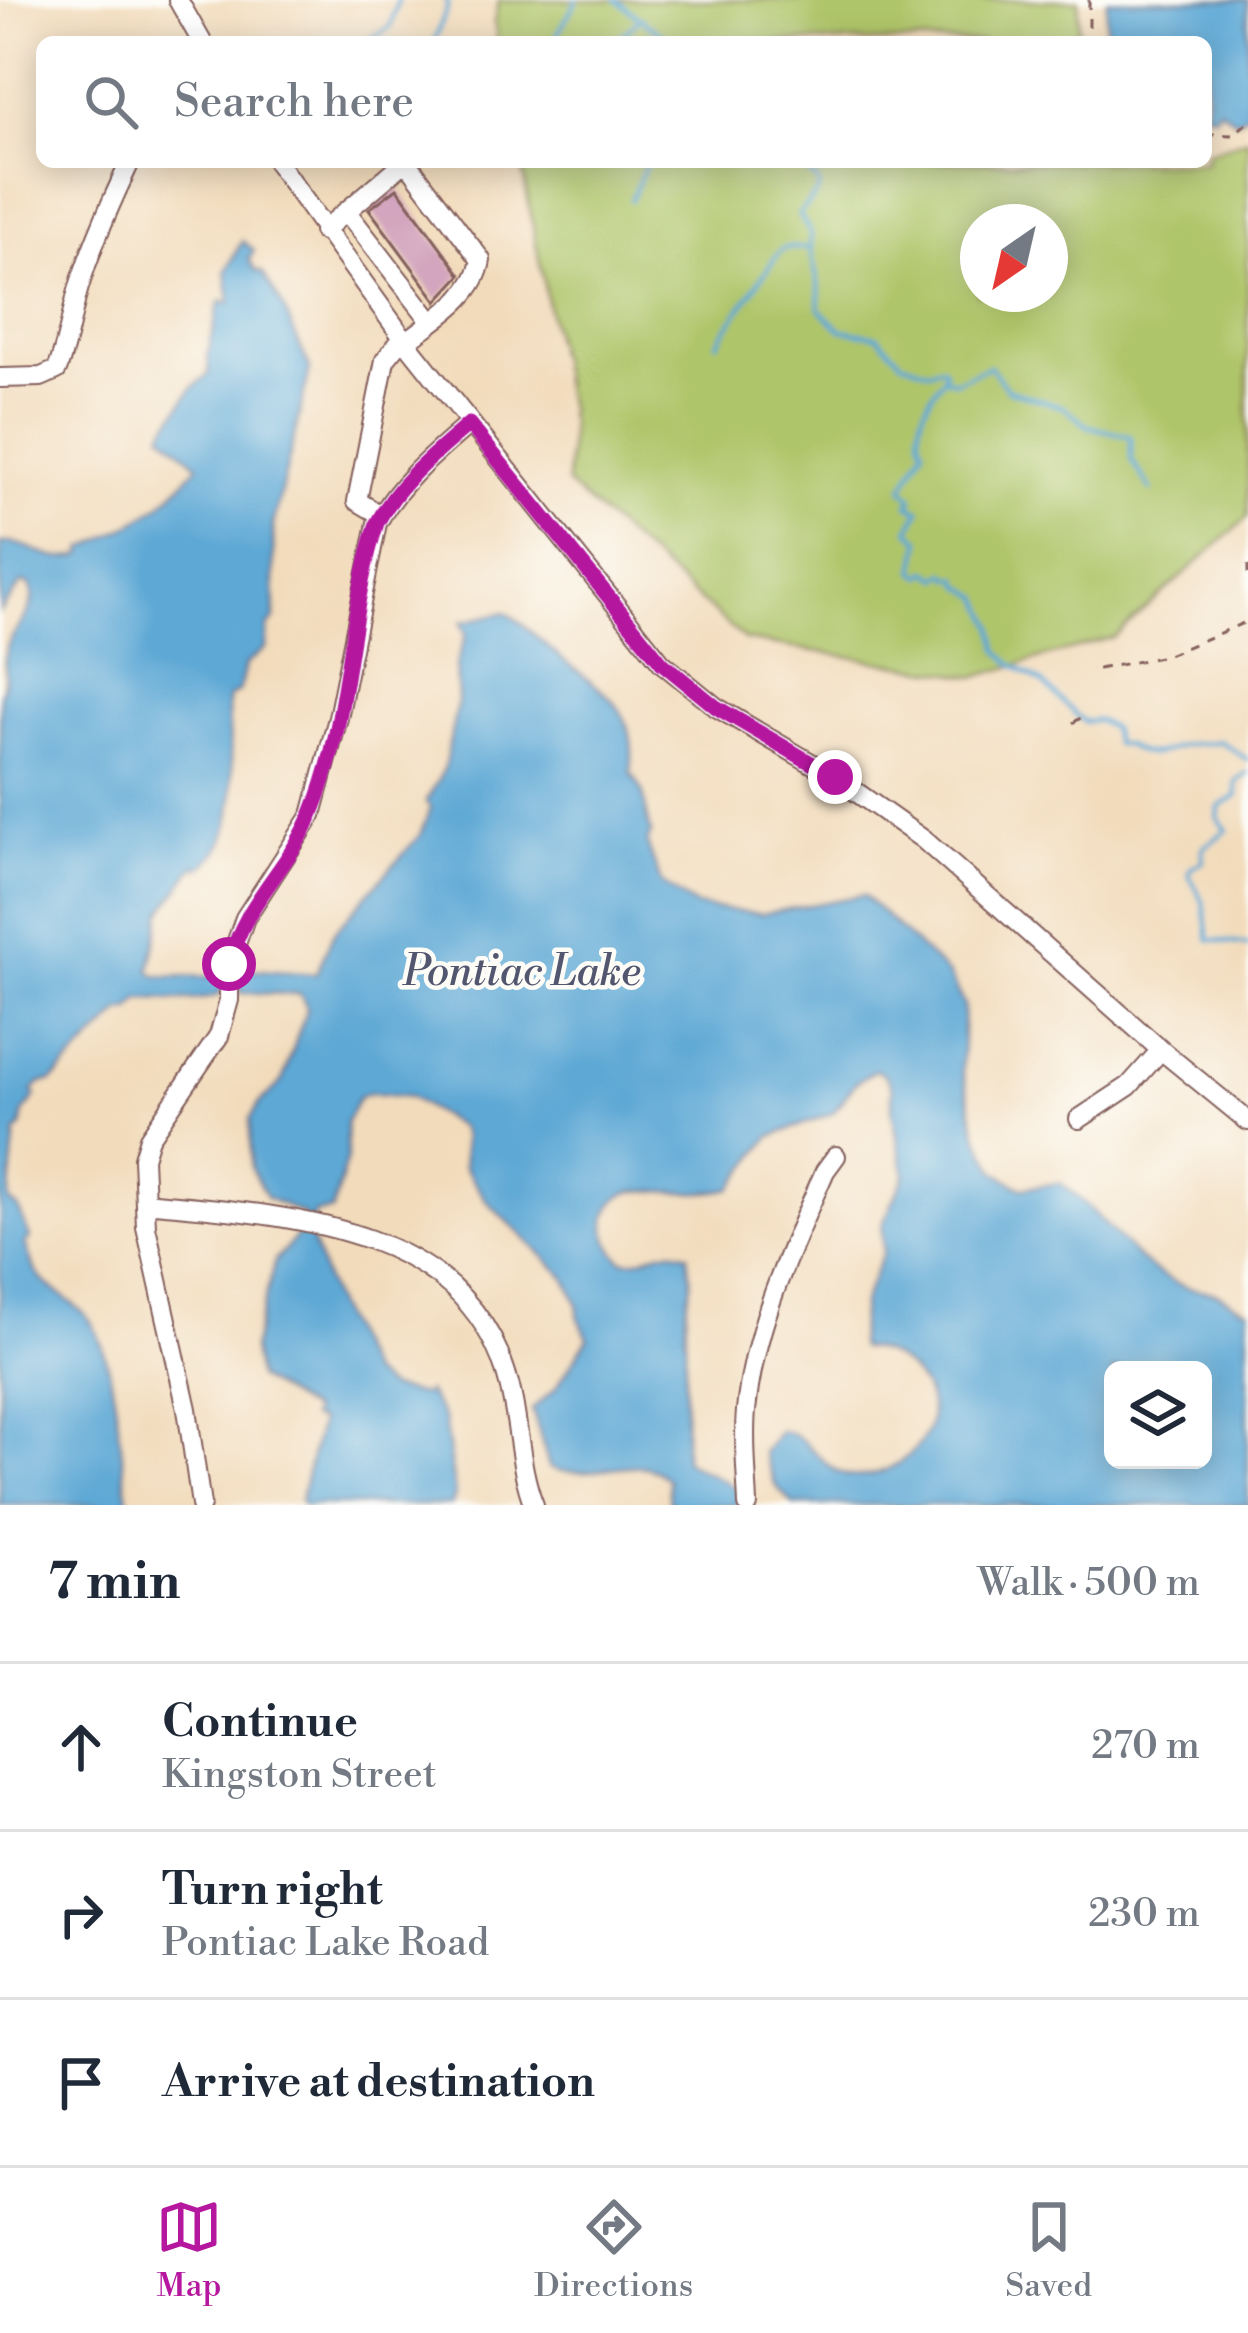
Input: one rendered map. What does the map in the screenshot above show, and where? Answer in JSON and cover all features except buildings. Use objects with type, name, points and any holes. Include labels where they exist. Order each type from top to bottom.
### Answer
[{"type":"street","points":[[178,0],[199,36]]},
{"type":"street","points":[[0,378],[41,377],[57,370],[69,340],[78,290],[127,168]]},
{"type":"street","points":[[281,168],[469,424],[641,639],[685,685],[835,777],[924,840],[1248,1121]]},
{"type":"street","points":[[323,231],[397,168]]},
{"type":"street","points":[[381,514],[357,501],[385,360],[465,294],[478,276],[481,260],[412,168]]},
{"type":"street","points":[[347,212],[431,321]]},
{"type":"street","points":[[200,1505],[187,1409],[153,1260],[143,1158],[149,1138],[219,1036],[229,1000],[229,964],[245,918],[312,814],[338,718],[371,542],[381,514],[411,476],[469,424]]},
{"type":"street","points":[[1078,1120],[1129,1086],[1161,1050]]},
{"type":"street","points":[[748,1505],[745,1418],[758,1337],[778,1277],[836,1156]]},
{"type":"street","points":[[145,1202],[296,1221],[371,1237],[443,1279],[489,1332],[505,1369],[534,1505]]},
{"type":"path","points":[[1089,0],[1089,36]]},
{"type":"path","points":[[1212,134],[1233,136],[1248,122]]},
{"type":"path","points":[[1248,565],[1248,579]]},
{"type":"path","points":[[1098,669],[1165,656],[1248,621]]},
{"type":"path","points":[[1073,723],[1085,716]]},
{"type":"green space","points":[[499,0],[1079,0],[1078,36],[497,36],[494,22]]},
{"type":"green space","points":[[1248,138],[1248,517],[1114,637],[976,677],[745,640],[567,484],[570,424],[522,168],[1212,168],[1212,151]]},
{"type":"water","points":[[1107,0],[1248,0],[1248,113],[1236,121],[1219,108],[1212,114],[1212,36],[1109,36]]},
{"type":"water","name":"Pontiac Lake","points":[[242,241],[254,250],[249,260],[282,305],[310,369],[273,526],[275,619],[268,627],[266,648],[245,665],[239,691],[228,698],[232,789],[226,834],[216,853],[201,868],[196,865],[162,912],[150,971],[156,976],[240,977],[247,969],[316,974],[334,932],[420,835],[431,807],[426,802],[444,769],[458,700],[456,665],[466,634],[461,622],[506,612],[603,691],[623,716],[630,731],[631,773],[644,798],[652,832],[647,843],[661,883],[695,906],[761,914],[863,895],[949,975],[964,1005],[962,1069],[978,1136],[996,1172],[1022,1188],[1060,1183],[1167,1279],[1214,1292],[1248,1309],[1248,1505],[794,1505],[775,1485],[763,1452],[780,1431],[799,1438],[840,1473],[862,1476],[887,1469],[910,1454],[930,1421],[927,1394],[910,1370],[858,1344],[862,1303],[883,1253],[882,1226],[905,1175],[892,1087],[875,1070],[856,1082],[833,1113],[770,1137],[732,1188],[634,1191],[618,1198],[607,1216],[608,1240],[622,1260],[668,1251],[688,1254],[684,1459],[739,1491],[738,1505],[670,1505],[668,1480],[643,1467],[579,1472],[549,1467],[532,1409],[555,1389],[588,1338],[565,1277],[487,1201],[464,1167],[459,1127],[410,1097],[370,1093],[359,1097],[346,1122],[347,1158],[332,1211],[314,1213],[309,1232],[332,1299],[369,1374],[389,1388],[427,1392],[444,1419],[455,1494],[452,1505],[303,1505],[300,1500],[320,1421],[310,1418],[312,1411],[257,1378],[252,1349],[275,1261],[302,1230],[305,1215],[267,1198],[251,1169],[250,1119],[282,1082],[307,1008],[300,994],[222,988],[219,995],[199,999],[140,999],[52,1081],[32,1092],[36,1096],[16,1131],[9,1201],[18,1208],[30,1238],[25,1243],[37,1273],[84,1314],[103,1348],[129,1505],[0,1505],[0,695],[7,647],[29,610],[32,594],[30,585],[22,583],[0,612],[0,543],[23,545],[60,558],[84,554],[83,549],[146,514],[186,480],[198,465],[162,433],[193,387],[209,374],[218,308],[221,301],[230,303],[226,271]]},
{"type":"waterway","points":[[376,36],[390,27],[398,0]]},
{"type":"waterway","points":[[436,36],[446,0]]},
{"type":"waterway","points":[[556,36],[577,0]]},
{"type":"waterway","points":[[616,0],[664,36]]},
{"type":"waterway","points":[[621,36],[640,18]]},
{"type":"waterway","points":[[631,200],[644,168]]},
{"type":"waterway","points":[[802,168],[819,186],[799,214],[811,234],[819,308],[841,330],[878,336],[901,361],[930,371],[941,366],[943,378]]},
{"type":"waterway","points":[[717,343],[779,252],[809,248]]},
{"type":"waterway","points":[[943,378],[956,381],[990,366],[1008,390],[1064,407],[1088,426],[1131,437],[1131,459],[1151,490]]},
{"type":"waterway","points":[[943,378],[923,412],[924,448],[903,488],[912,498],[909,505],[920,511],[909,530],[921,540],[915,571],[922,576],[927,571],[940,578],[946,573],[958,577],[962,586],[981,597],[998,650],[1043,683],[1079,718],[1111,728],[1115,744],[1153,754],[1220,741],[1248,760]]},
{"type":"waterway","points":[[1248,773],[1236,782],[1237,796],[1219,807],[1218,818],[1227,830],[1203,848],[1203,862],[1191,868],[1189,875],[1204,903],[1209,939],[1248,945]]},
{"type":"route","points":[[229,964],[245,918],[295,845],[325,776],[377,523],[411,476],[469,424],[662,663],[716,707],[835,777]]}]
